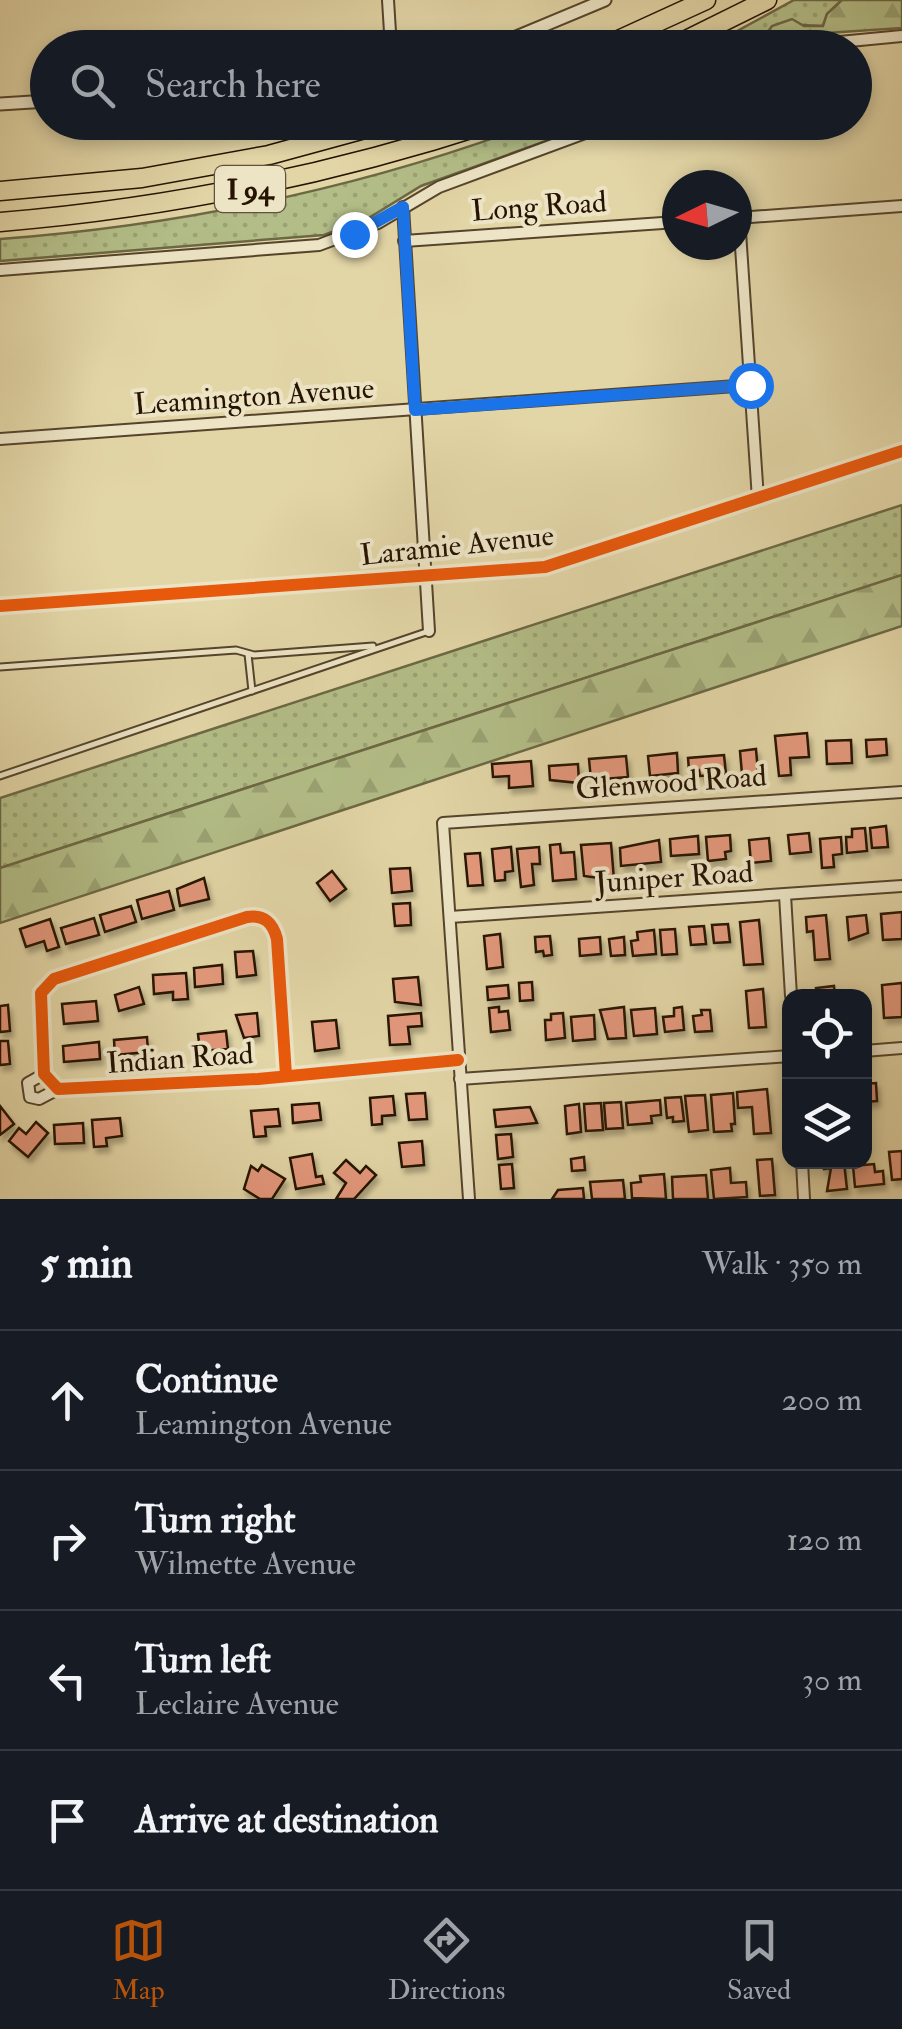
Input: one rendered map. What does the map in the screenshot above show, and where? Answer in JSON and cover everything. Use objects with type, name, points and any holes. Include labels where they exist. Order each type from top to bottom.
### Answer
[{"type":"highway","points":[[640,30],[706,0]]},
{"type":"highway","points":[[706,30],[766,0]]},
{"type":"highway","name":"I 94","points":[[0,191],[142,178],[269,156],[326,140]]},
{"type":"highway","name":"I 94","points":[[0,222],[102,214],[240,192],[437,140]]},
{"type":"street","points":[[388,0],[390,30]]},
{"type":"street","points":[[533,30],[605,0]]},
{"type":"street","points":[[872,39],[902,36]]},
{"type":"street","points":[[0,104],[30,102]]},
{"type":"street","points":[[0,270],[318,245],[366,228],[440,187],[567,140]]},
{"type":"street","points":[[752,217],[902,206]]},
{"type":"street","points":[[403,207],[429,631]]},
{"type":"street","name":"Long Road","points":[[404,241],[662,223]]},
{"type":"street","points":[[741,260],[758,499]]},
{"type":"street","name":"Leamington Avenue","points":[[0,439],[750,385]]},
{"type":"street","name":"Laramie Avenue","points":[[0,606],[545,567],[902,451]]},
{"type":"street","name":"Glenwood Road","points":[[450,917],[443,823],[902,792]]},
{"type":"street","name":"Juniper Road","points":[[450,917],[902,886]]},
{"type":"street","points":[[785,896],[791,989]]},
{"type":"street","points":[[44,1074],[28,1083],[27,1094],[40,1099],[58,1090],[44,1074],[40,1001],[44,987],[54,979],[247,918],[261,917],[272,924],[277,939],[286,1076]]},
{"type":"street","points":[[450,917],[468,1199]]},
{"type":"street","points":[[872,1050],[902,1048]]},
{"type":"street","points":[[460,1079],[782,1057]]},
{"type":"street","name":"Indian Road","points":[[58,1090],[286,1076],[458,1060]]},
{"type":"street","points":[[802,1169],[804,1199]]},
{"type":"lane","points":[[0,776],[429,631]]},
{"type":"lane","points":[[0,666],[236,650],[248,653],[381,646]]},
{"type":"lane","points":[[248,653],[252,691]]},
{"type":"green space","points":[[794,0],[842,0],[827,14],[823,26],[777,24],[770,30],[739,30]]},
{"type":"green space","points":[[842,0],[902,0],[902,28],[769,30],[792,19],[804,26],[823,26],[827,14]]},
{"type":"green space","points":[[487,140],[549,140],[421,186],[367,219],[324,235],[0,261],[0,239],[137,224],[272,200],[405,167]]},
{"type":"green space","points":[[902,505],[902,575],[0,868],[0,798]]},
{"type":"green space","points":[[902,575],[902,626],[0,923],[0,868]]},
{"type":"building","points":[[807,733],[809,757],[790,758],[791,775],[779,776],[775,736]]},
{"type":"building","points":[[886,739],[887,755],[867,757],[866,740]]},
{"type":"building","points":[[851,740],[852,763],[827,764],[826,741]]},
{"type":"building","points":[[756,749],[758,773],[742,774],[740,751]]},
{"type":"building","points":[[677,753],[678,773],[650,776],[648,756]]},
{"type":"building","points":[[724,755],[726,774],[700,776],[699,770],[689,770],[688,758]]},
{"type":"building","points":[[626,756],[628,777],[591,780],[589,759]]},
{"type":"building","points":[[531,761],[533,786],[509,788],[509,776],[493,777],[492,764]]},
{"type":"building","points":[[578,764],[579,783],[550,780],[549,766]]},
{"type":"building","points":[[886,826],[888,847],[872,848],[870,828]]},
{"type":"building","points":[[865,828],[867,851],[847,853],[846,837],[852,837],[852,829]]},
{"type":"building","points":[[809,833],[811,852],[790,854],[788,835]]},
{"type":"building","points":[[730,835],[731,851],[725,852],[726,859],[708,861],[706,837]]},
{"type":"building","points":[[698,836],[699,854],[671,856],[670,839]]},
{"type":"building","points":[[841,837],[842,854],[833,855],[834,867],[822,868],[820,839]]},
{"type":"building","points":[[769,838],[771,861],[751,863],[749,840]]},
{"type":"building","points":[[659,840],[661,862],[621,866],[620,848]]},
{"type":"building","points":[[611,843],[614,880],[584,876],[581,845]]},
{"type":"building","points":[[560,844],[561,853],[574,852],[576,879],[553,881],[550,845]]},
{"type":"building","points":[[511,847],[513,871],[505,872],[505,880],[495,881],[492,849]]},
{"type":"building","points":[[539,847],[540,864],[532,864],[534,885],[521,887],[517,849]]},
{"type":"building","points":[[480,853],[483,885],[468,886],[465,854]]},
{"type":"building","points":[[410,868],[412,891],[392,893],[390,869]]},
{"type":"building","points":[[332,871],[346,889],[330,901],[317,883]]},
{"type":"building","points":[[204,878],[209,899],[180,906],[177,889]]},
{"type":"building","points":[[169,891],[174,910],[142,919],[137,900]]},
{"type":"building","points":[[410,903],[411,925],[395,926],[393,904]]},
{"type":"building","points":[[131,906],[136,922],[105,932],[100,915]]},
{"type":"building","points":[[902,912],[902,939],[883,940],[881,914]]},
{"type":"building","points":[[826,915],[830,959],[815,960],[813,931],[807,932],[806,917]]},
{"type":"building","points":[[866,915],[868,933],[849,940],[847,917]]},
{"type":"building","points":[[94,918],[99,935],[66,944],[61,928]]},
{"type":"building","points":[[50,919],[59,947],[47,951],[44,941],[26,947],[20,929]]},
{"type":"building","points":[[759,920],[763,964],[744,965],[740,922]]},
{"type":"building","points":[[728,924],[730,942],[714,943],[712,925]]},
{"type":"building","points":[[704,926],[706,944],[691,945],[689,927]]},
{"type":"building","points":[[675,929],[677,954],[662,955],[660,930]]},
{"type":"building","points":[[654,930],[656,954],[633,956],[631,941],[638,940],[637,932]]},
{"type":"building","points":[[500,934],[503,967],[487,969],[484,936]]},
{"type":"building","points":[[550,936],[552,955],[536,952],[535,937]]},
{"type":"building","points":[[600,937],[601,954],[580,956],[579,939]]},
{"type":"building","points":[[624,937],[625,955],[611,956],[609,939]]},
{"type":"building","points":[[253,951],[256,975],[237,977],[235,952]]},
{"type":"building","points":[[222,965],[223,984],[195,987],[194,968]]},
{"type":"building","points":[[186,973],[188,999],[173,1000],[173,992],[154,994],[153,975]]},
{"type":"building","points":[[418,977],[421,1005],[395,1002],[393,979]]},
{"type":"building","points":[[532,982],[533,1000],[520,1001],[519,983]]},
{"type":"building","points":[[902,983],[902,1017],[884,1018],[882,985]]},
{"type":"building","points":[[508,985],[509,998],[488,1000],[487,987]]},
{"type":"building","points":[[139,987],[144,1004],[119,1011],[115,995]]},
{"type":"building","points":[[763,989],[766,1027],[749,1028],[746,991]]},
{"type":"building","points":[[96,1001],[98,1021],[64,1024],[62,1004]]},
{"type":"building","points":[[8,1005],[10,1031],[0,1032],[0,1006]]},
{"type":"building","points":[[499,1007],[499,1012],[508,1011],[510,1030],[491,1032],[489,1008]]},
{"type":"building","points":[[624,1007],[626,1038],[608,1039],[600,1010]]},
{"type":"building","points":[[682,1007],[684,1030],[665,1032],[663,1017],[674,1016],[674,1008]]},
{"type":"building","points":[[655,1008],[657,1034],[634,1036],[631,1010]]},
{"type":"building","points":[[701,1010],[710,1010],[712,1031],[695,1032],[693,1016],[702,1015]]},
{"type":"building","points":[[257,1013],[259,1036],[244,1038],[236,1015]]},
{"type":"building","points":[[421,1013],[422,1026],[408,1027],[410,1044],[390,1045],[388,1016]]},
{"type":"building","points":[[563,1013],[565,1038],[546,1040],[545,1020],[551,1020],[551,1014]]},
{"type":"building","points":[[594,1015],[595,1039],[573,1041],[571,1017]]},
{"type":"building","points":[[336,1020],[339,1048],[315,1051],[312,1022]]},
{"type":"building","points":[[226,1031],[228,1049],[200,1051],[198,1034]]},
{"type":"building","points":[[147,1037],[148,1052],[115,1055],[114,1040]]},
{"type":"building","points":[[0,1041],[8,1041],[10,1064],[0,1065]]},
{"type":"building","points":[[99,1042],[100,1059],[64,1062],[63,1046]]},
{"type":"building","points":[[872,1083],[876,1083],[877,1101],[872,1101]]},
{"type":"building","points":[[767,1089],[771,1133],[754,1134],[752,1107],[738,1108],[737,1092]]},
{"type":"building","points":[[425,1093],[427,1119],[409,1120],[406,1094]]},
{"type":"building","points":[[733,1093],[732,1131],[714,1132],[711,1095]]},
{"type":"building","points":[[705,1095],[708,1130],[689,1132],[685,1096]]},
{"type":"building","points":[[393,1096],[395,1115],[382,1116],[382,1124],[372,1125],[370,1098]]},
{"type":"building","points":[[681,1097],[684,1121],[673,1122],[673,1117],[667,1118],[665,1098]]},
{"type":"building","points":[[660,1100],[661,1115],[651,1116],[652,1123],[628,1125],[626,1103]]},
{"type":"building","points":[[621,1102],[623,1128],[606,1129],[604,1103]]},
{"type":"building","points":[[319,1103],[321,1120],[293,1123],[292,1105]]},
{"type":"building","points":[[601,1103],[603,1130],[586,1131],[584,1104]]},
{"type":"building","points":[[579,1104],[581,1132],[567,1134],[565,1106]]},
{"type":"building","points":[[0,1106],[14,1124],[0,1135]]},
{"type":"building","points":[[530,1107],[537,1123],[496,1127],[494,1110]]},
{"type":"building","points":[[278,1109],[280,1126],[265,1127],[266,1136],[254,1137],[251,1111]]},
{"type":"building","points":[[120,1118],[122,1136],[106,1138],[107,1146],[94,1147],[92,1120]]},
{"type":"building","points":[[36,1122],[48,1133],[28,1157],[9,1141],[19,1128],[26,1134]]},
{"type":"building","points":[[83,1123],[84,1143],[55,1144],[54,1125]]},
{"type":"building","points":[[511,1134],[513,1157],[498,1159],[496,1135]]},
{"type":"building","points":[[422,1141],[424,1165],[402,1167],[399,1143]]},
{"type":"building","points":[[902,1151],[902,1179],[892,1180],[889,1152]]},
{"type":"building","points":[[312,1154],[316,1177],[322,1176],[324,1184],[296,1189],[290,1158]]},
{"type":"building","points":[[584,1157],[585,1170],[572,1171],[571,1159]]},
{"type":"building","points":[[772,1159],[775,1195],[760,1196],[757,1160]]},
{"type":"building","points":[[346,1160],[360,1173],[366,1166],[376,1175],[354,1199],[336,1199],[346,1183],[334,1173]]},
{"type":"building","points":[[512,1164],[514,1188],[501,1189],[499,1165]]},
{"type":"building","points":[[872,1164],[875,1172],[883,1171],[884,1184],[855,1187],[853,1169],[872,1169]]},
{"type":"building","points":[[262,1165],[285,1179],[272,1199],[260,1199],[244,1189],[251,1166],[258,1171]]},
{"type":"building","points":[[730,1168],[731,1183],[746,1182],[747,1197],[714,1199],[711,1170]]},
{"type":"building","points":[[831,1169],[845,1169],[847,1189],[827,1191]]},
{"type":"building","points":[[664,1174],[666,1199],[632,1198],[631,1183],[641,1182],[640,1176]]},
{"type":"building","points":[[706,1175],[708,1199],[673,1199],[672,1177]]},
{"type":"building","points":[[623,1180],[625,1199],[592,1199],[590,1182]]},
{"type":"building","points":[[583,1188],[584,1199],[552,1199],[558,1190]]},
{"type":"cycle path","points":[[0,606],[545,567],[902,451]]},
{"type":"cycle path","points":[[286,1075],[277,939],[263,918],[247,917],[54,979],[41,993],[44,1074],[58,1089],[258,1079],[458,1060]]},
{"type":"route","points":[[354,234],[403,207],[415,410],[750,385]]}]
